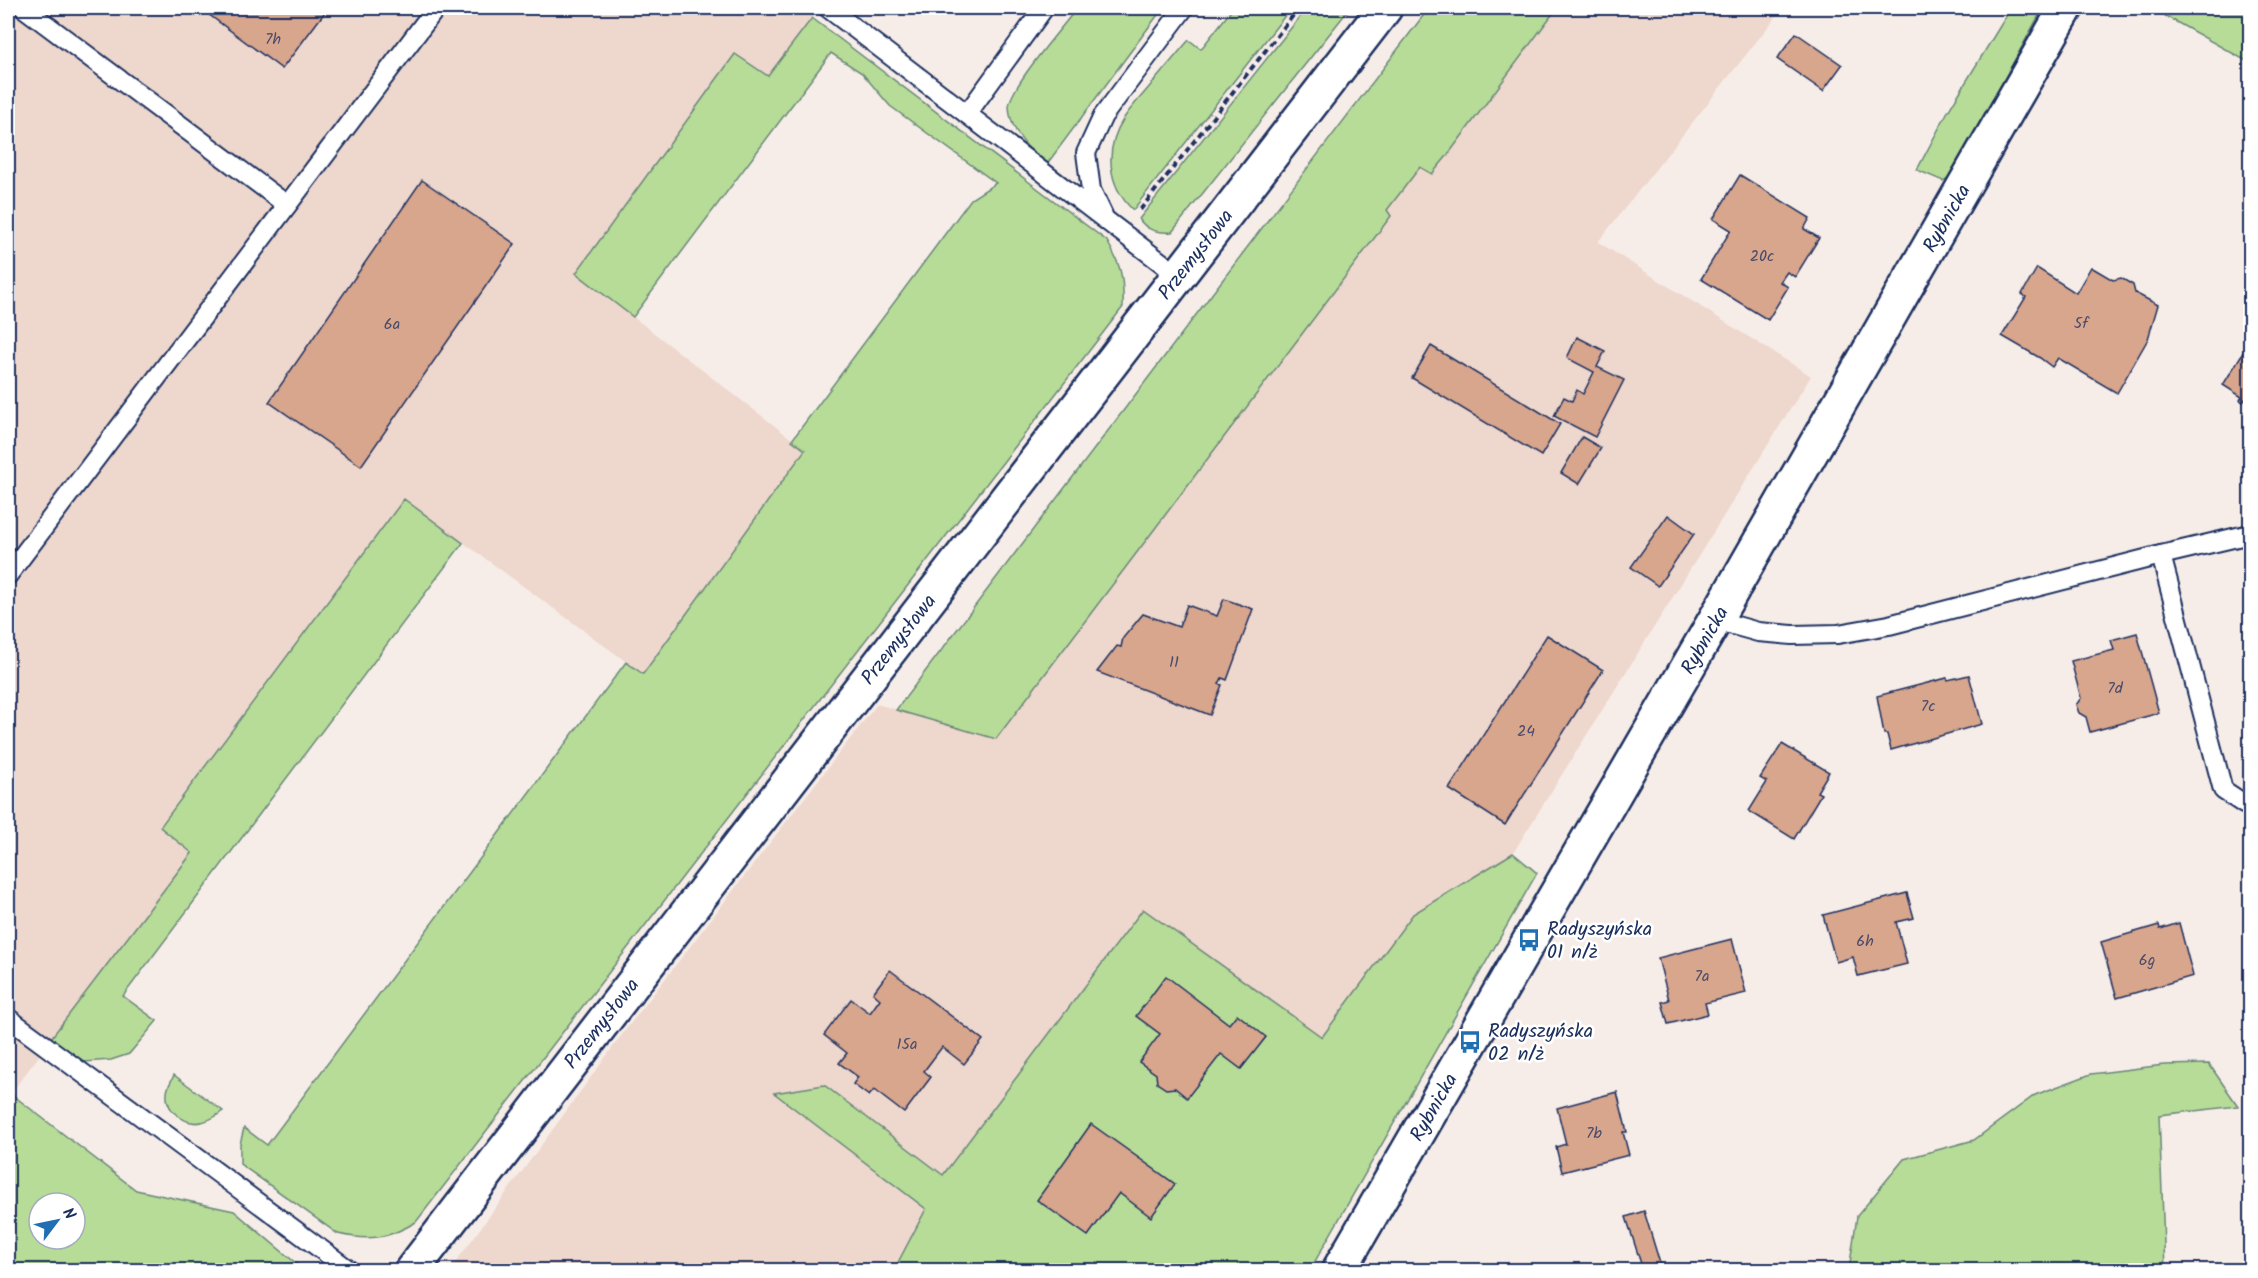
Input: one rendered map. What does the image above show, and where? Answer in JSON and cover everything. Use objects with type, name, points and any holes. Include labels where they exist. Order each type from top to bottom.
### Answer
[{"type":"street","name":"Przemysłowa","points":[[412,1270],[1385,8]]},
{"type":"street","name":"Rybnicka","points":[[1339,1270],[2066,8]]},
{"type":"lane","points":[[24,8],[287,205]]},
{"type":"lane","points":[[8,575],[436,8]]},
{"type":"lane","points":[[828,8],[1179,276]]},
{"type":"lane","points":[[967,114],[1044,8]]},
{"type":"lane","points":[[1114,227],[1090,190],[1086,153],[1103,116],[1184,8]]},
{"type":"lane","points":[[1715,620],[1758,632],[1792,635],[1838,634],[1889,625],[2250,534]]},
{"type":"lane","points":[[2161,555],[2223,790],[2244,804],[2250,804]]},
{"type":"lane","points":[[8,1018],[349,1270]]},
{"type":"path","points":[[1114,227],[1299,8]]},
{"type":"shaded area","points":[[8,8],[819,8],[768,76],[736,54],[576,273],[806,450],[643,674],[404,499],[160,826],[192,853],[8,1097]]},
{"type":"shaded area","points":[[1557,8],[1783,8],[1598,242],[1811,376],[1513,853],[1413,914],[1322,1037],[1143,909],[943,1175],[824,1085],[775,1093],[927,1209],[894,1270],[450,1270],[621,1036],[877,704],[996,739],[1391,216],[1387,210],[1420,167],[1432,174]]},
{"type":"green space","points":[[1077,8],[1163,8],[1047,164],[1022,140],[1013,124],[1009,107],[1011,98],[1027,72]]},
{"type":"green space","points":[[1233,8],[1291,8],[1133,210],[1124,200],[1113,178],[1111,154],[1118,130],[1130,110],[1189,40],[1201,49]]},
{"type":"green space","points":[[1307,8],[1350,8],[1172,232],[1149,229],[1139,219]]},
{"type":"green space","points":[[1429,8],[1557,8],[1432,174],[1420,167],[1387,210],[1391,216],[996,739],[896,710]]},
{"type":"green space","points":[[2011,8],[2043,8],[1952,175],[1943,181],[1917,170],[1947,113]]},
{"type":"green space","points":[[2151,8],[2250,8],[2250,63]]},
{"type":"green space","points":[[812,18],[1107,241],[1121,272],[1123,307],[416,1222],[396,1232],[378,1237],[338,1234],[240,1164],[240,1144],[244,1128],[267,1145],[626,662],[643,674],[805,450],[792,440],[971,199],[996,183],[890,106],[862,73],[831,53],[633,317],[576,273],[735,54],[768,76]]},
{"type":"green space","points":[[404,499],[463,543],[123,996],[157,1021],[129,1054],[111,1060],[70,1063],[45,1046],[192,853],[160,827]]},
{"type":"green space","points":[[1513,853],[1537,873],[1310,1270],[894,1270],[926,1209],[774,1093],[824,1085],[943,1175],[1143,909],[1322,1037],[1413,914]]},
{"type":"green space","points":[[2209,1064],[2238,1106],[2159,1115],[2165,1270],[1849,1270],[1857,1216],[1904,1159],[1974,1140],[2035,1095],[2091,1074],[2164,1065]]},
{"type":"green space","points":[[174,1075],[223,1111],[200,1122],[182,1118],[172,1110],[167,1099],[168,1088]]},
{"type":"green space","points":[[10,1093],[136,1190],[234,1211],[304,1270],[8,1270],[8,1097]]},
{"type":"building","points":[[200,8],[328,8],[282,69]]},
{"type":"building","points":[[1796,33],[1842,65],[1823,91],[1777,59]]},
{"type":"building","points":[[1740,175],[1810,218],[1804,229],[1819,238],[1795,277],[1787,272],[1780,282],[1788,287],[1768,320],[1701,279],[1731,230],[1713,219]]},
{"type":"building","points":[[422,180],[515,244],[361,466],[269,402]]},
{"type":"building","points":[[2091,267],[2113,280],[2121,278],[2133,285],[2135,293],[2158,305],[2148,339],[2117,393],[2058,358],[2052,367],[2002,336],[2026,297],[2022,294],[2037,268],[2076,293]]},
{"type":"building","points":[[1577,337],[1605,351],[1597,367],[1624,380],[1595,437],[1554,416],[1564,397],[1572,401],[1577,390],[1583,394],[1594,372],[1567,358]]},
{"type":"building","points":[[2250,341],[2250,402],[2245,399],[2243,402],[2240,400],[2242,397],[2223,385]]},
{"type":"building","points":[[1431,346],[1560,424],[1541,456],[1412,378]]},
{"type":"building","points":[[1582,437],[1601,448],[1579,484],[1561,473]]},
{"type":"building","points":[[1668,515],[1694,534],[1658,586],[1631,567]]},
{"type":"building","points":[[1224,599],[1253,609],[1227,680],[1222,678],[1219,684],[1222,685],[1210,715],[1097,672],[1117,646],[1121,647],[1123,638],[1143,614],[1179,627],[1187,605],[1217,616]]},
{"type":"building","points":[[2137,633],[2159,713],[2090,732],[2086,717],[2079,713],[2076,705],[2081,698],[2071,661],[2114,650],[2111,640]]},
{"type":"building","points":[[1547,635],[1603,670],[1505,825],[1449,789]]},
{"type":"building","points":[[1969,675],[1982,724],[1891,750],[1887,734],[1884,734],[1877,696],[1947,678],[1948,680]]},
{"type":"building","points":[[1782,744],[1829,772],[1817,792],[1821,794],[1794,839],[1749,811],[1767,782],[1760,778]]},
{"type":"building","points":[[1907,893],[1914,918],[1896,922],[1907,964],[1858,976],[1853,957],[1836,962],[1823,915]]},
{"type":"building","points":[[2179,923],[2193,976],[2117,998],[2101,942],[2159,925],[2160,929]]},
{"type":"building","points":[[1732,939],[1746,993],[1705,1003],[1708,1014],[1668,1024],[1662,1002],[1669,1000],[1658,958]]},
{"type":"building","points":[[890,970],[983,1040],[964,1064],[942,1047],[924,1071],[931,1077],[904,1113],[874,1090],[869,1096],[853,1084],[858,1077],[839,1063],[847,1053],[824,1035],[851,999],[870,1013],[880,999],[873,993]]},
{"type":"building","points":[[1166,976],[1229,1024],[1237,1014],[1266,1037],[1241,1069],[1221,1054],[1187,1098],[1175,1088],[1166,1089],[1157,1083],[1156,1074],[1139,1062],[1160,1034],[1136,1016]]},
{"type":"building","points":[[1617,1092],[1627,1132],[1623,1132],[1629,1155],[1562,1172],[1556,1147],[1566,1144],[1557,1108]]},
{"type":"building","points":[[1091,1124],[1175,1184],[1151,1217],[1119,1193],[1088,1236],[1037,1200]]},
{"type":"building","points":[[1644,1211],[1662,1270],[1643,1270],[1626,1217]]},
{"type":"place","name":"Radyszyńska 01 n/ż","points":[[1529,940]]},
{"type":"place","name":"Radyszyńska 02 n/ż","points":[[1470,1042]]}]
